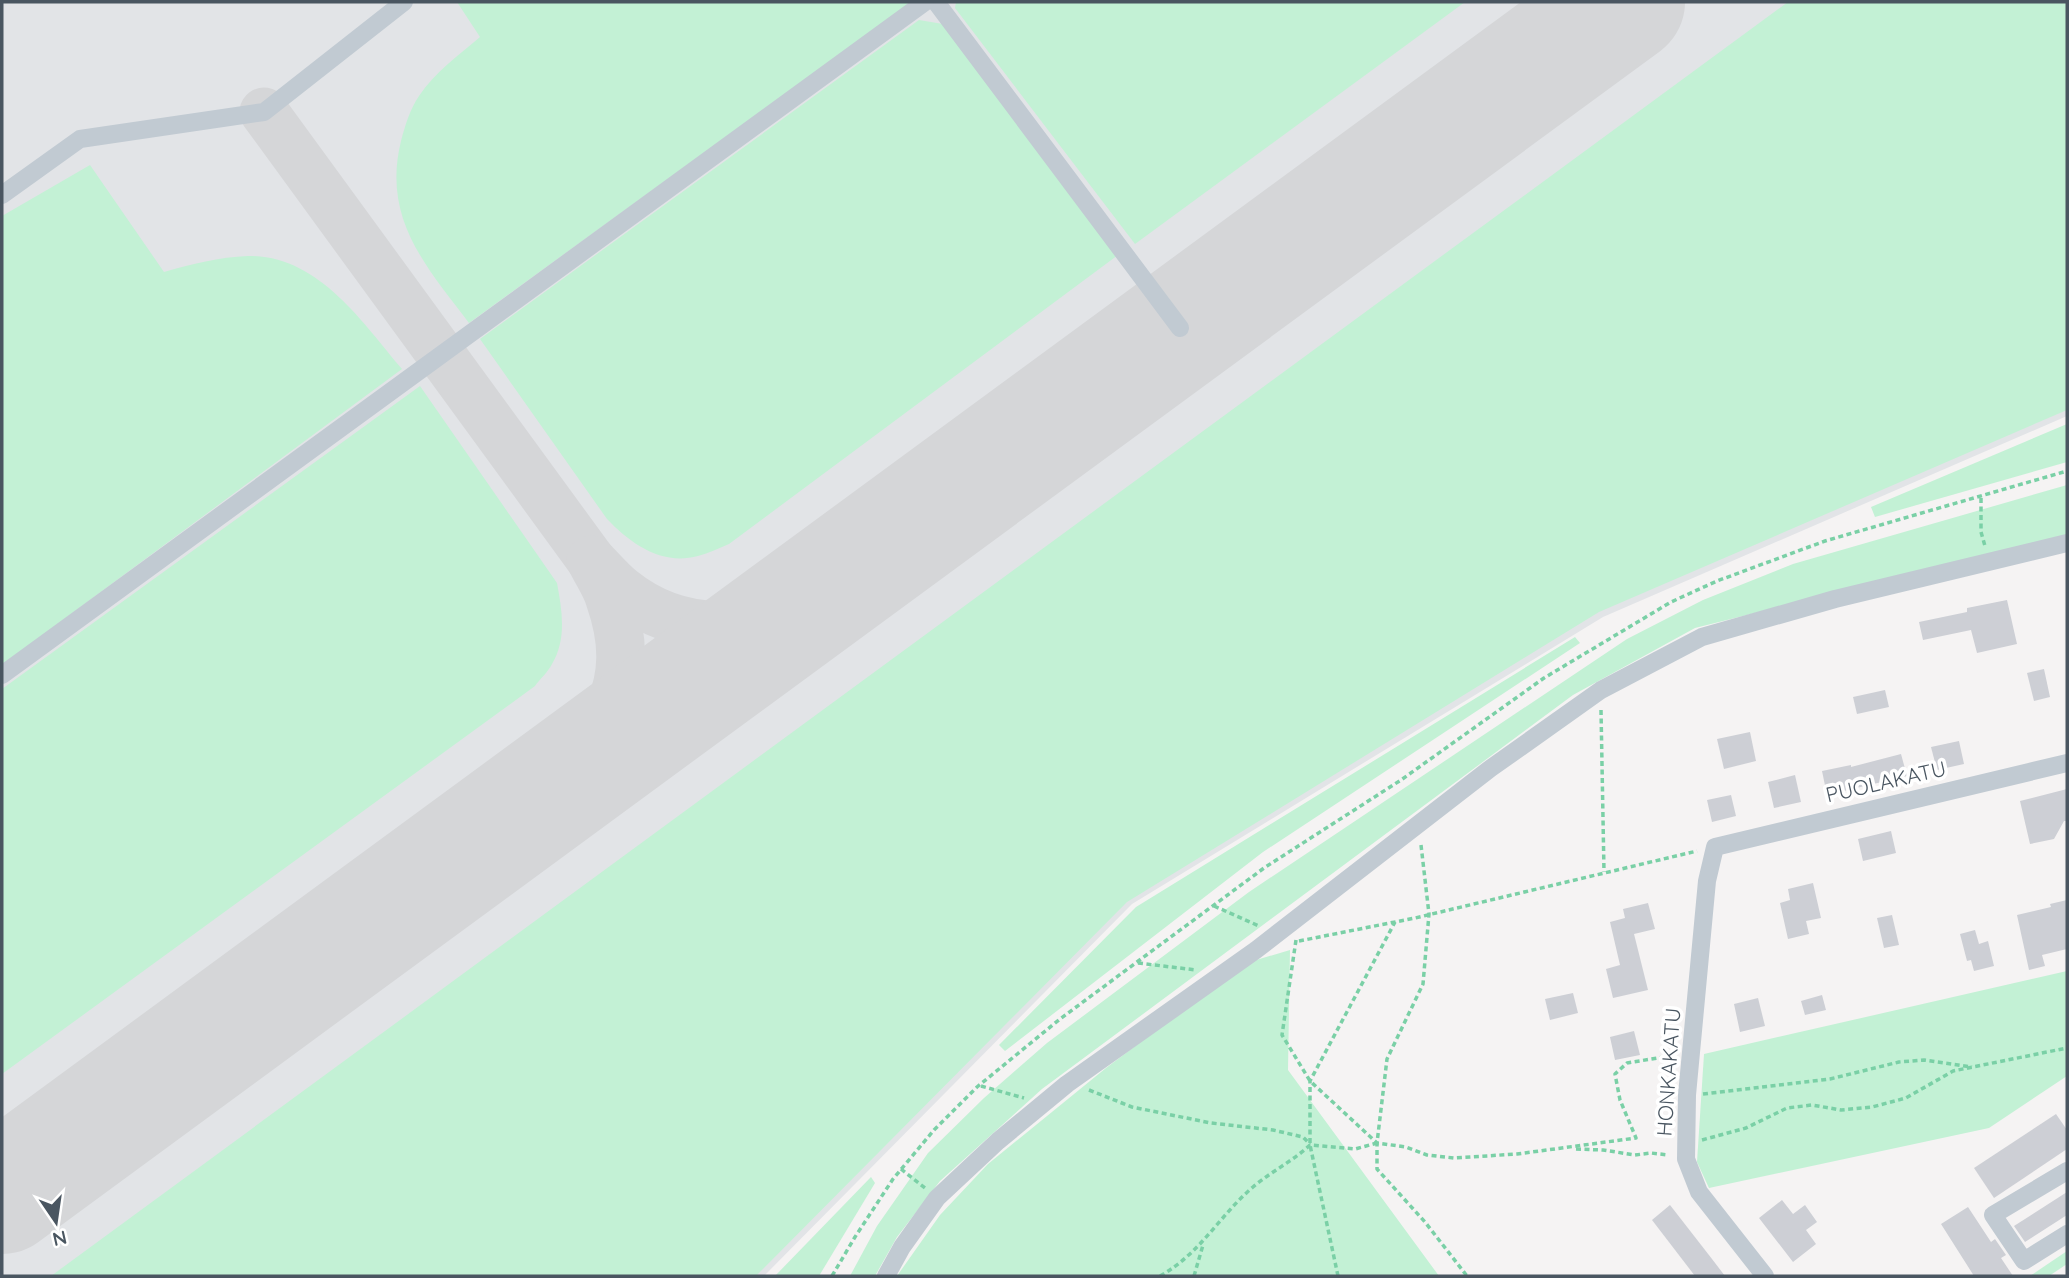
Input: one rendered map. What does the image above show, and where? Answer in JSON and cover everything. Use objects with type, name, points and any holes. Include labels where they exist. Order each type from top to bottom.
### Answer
[{"type":"street","points":[[2,195],[80,139],[264,112],[404,2]]},
{"type":"street","points":[[2,675],[925,2]]},
{"type":"street","points":[[936,2],[1180,328]]},
{"type":"street","points":[[886,1276],[902,1247],[937,1198],[998,1141],[1067,1084],[1276,934],[1491,768],[1601,690],[1702,637],[1835,599],[2067,542]]},
{"type":"street","name":"PUOLAKATU","points":[[1714,847],[2067,763]]},
{"type":"street","name":"HONKAKATU","points":[[1714,847],[1707,881],[1687,1096],[1686,1159],[1699,1192],[1765,1276]]},
{"type":"street","points":[[2067,1171],[1993,1215],[2024,1262],[2067,1234]]},
{"type":"path","points":[[832,1276],[901,1169],[934,1130],[980,1085],[1060,1019],[1264,868],[1401,779],[1544,678],[1671,602],[1780,556],[2067,471]]},
{"type":"path","points":[[1981,497],[1981,532],[1990,561]]},
{"type":"path","points":[[1601,690],[1604,873]]},
{"type":"path","points":[[1418,824],[1429,914],[1423,984],[1387,1059],[1377,1143],[1377,1169],[1425,1222],[1466,1276]]},
{"type":"path","points":[[1296,941],[1395,922],[1714,847]]},
{"type":"path","points":[[1214,906],[1276,934]]},
{"type":"path","points":[[1301,914],[1282,1035],[1310,1081],[1377,1143]]},
{"type":"path","points":[[1338,1276],[1310,1145],[1310,1081],[1395,922]]},
{"type":"path","points":[[1138,963],[1222,973]]},
{"type":"path","points":[[1563,1149],[1666,1156],[1686,1145],[1746,1128],[1787,1108],[1812,1105],[1841,1110],[1872,1107],[1906,1098],[1953,1071],[2067,1048]]},
{"type":"path","points":[[1067,1084],[1086,1088],[1132,1107],[1211,1123],[1273,1130],[1303,1137],[1310,1145],[1355,1149],[1377,1143],[1406,1147],[1427,1155],[1454,1158],[1563,1149],[1636,1138],[1620,1100],[1615,1074],[1627,1063],[1692,1052]]},
{"type":"path","points":[[1687,1096],[1830,1079],[1899,1062],[1924,1060],[1975,1067]]},
{"type":"path","points":[[980,1085],[1043,1104]]},
{"type":"path","points":[[1160,1276],[1173,1269],[1203,1242],[1253,1187],[1298,1157],[1310,1145]]},
{"type":"path","points":[[901,1169],[937,1198]]},
{"type":"path","points":[[1194,1276],[1203,1242]]},
{"type":"shaded area","points":[[2,2],[2067,2],[2067,416],[1603,617],[1132,904],[764,1276],[2,1276]]},
{"type":"green space","points":[[457,2],[912,2],[469,323],[437,281],[411,239],[397,194],[401,141],[413,106],[432,79],[480,37]]},
{"type":"green space","points":[[956,2],[1465,2],[1135,244],[955,8]]},
{"type":"green space","points":[[1788,2],[2067,2],[2067,410],[1599,612],[1127,902],[756,1276],[51,1276]]},
{"type":"green space","points":[[919,20],[943,24],[1118,255],[729,544],[702,555],[685,558],[672,558],[648,551],[626,537],[607,519],[480,339]]},
{"type":"green space","points":[[90,165],[164,272],[206,261],[248,256],[273,259],[296,267],[317,279],[354,312],[402,369],[2,665],[2,216]]},
{"type":"green space","points":[[420,386],[557,583],[562,614],[561,635],[557,654],[550,667],[535,686],[2,1074],[2,689]]},
{"type":"green space","points":[[2067,424],[2067,462],[1875,517],[1871,507]]},
{"type":"green space","points":[[2067,485],[2067,535],[1695,628],[1573,695],[1042,1089],[940,1181],[897,1237],[875,1276],[850,1276],[877,1226],[928,1153],[984,1098],[1047,1043],[1249,892],[1627,639],[1703,600],[1793,564]]},
{"type":"green space","points":[[1575,637],[1580,643],[1263,852],[1005,1051],[999,1045],[1136,907]]},
{"type":"green space","points":[[1290,950],[1288,1070],[1439,1276],[897,1276],[940,1215],[988,1164],[1106,1068],[1246,963]]},
{"type":"green space","points":[[2067,971],[2067,1076],[1989,1128],[1709,1188],[1697,1162],[1704,1054]]},
{"type":"green space","points":[[871,1177],[875,1183],[819,1276],[775,1276]]},
{"type":"green space","points":[[2067,1251],[2067,1264],[2049,1276],[2030,1276]]},
{"type":"building","points":[[2007,600],[2017,644],[1977,653],[1971,630],[1923,640],[1919,622]]},
{"type":"building","points":[[2044,669],[2050,697],[2034,701],[2027,673]]},
{"type":"building","points":[[1885,690],[1889,707],[1857,714],[1853,697]]},
{"type":"building","points":[[1750,732],[1756,761],[1724,769],[1717,739]]},
{"type":"building","points":[[1959,741],[1964,764],[1937,770],[1931,747]]},
{"type":"building","points":[[1901,754],[1907,776],[1827,795],[1822,771],[1851,767]]},
{"type":"building","points":[[1795,775],[1801,802],[1774,808],[1768,782]]},
{"type":"building","points":[[2067,789],[2067,821],[2064,821],[2054,839],[2030,844],[2020,801]]},
{"type":"building","points":[[1731,795],[1736,816],[1712,822],[1707,800]]},
{"type":"building","points":[[1891,831],[1896,853],[1863,861],[1858,839]]},
{"type":"building","points":[[1813,883],[1821,918],[1806,921],[1809,934],[1788,939],[1780,903],[1790,900],[1788,889]]},
{"type":"building","points":[[2067,900],[2067,949],[2042,955],[2045,966],[2029,970],[2017,915],[2051,907],[2050,904]]},
{"type":"building","points":[[1648,903],[1655,929],[1634,934],[1648,990],[1613,998],[1606,969],[1620,965],[1610,922],[1625,918],[1623,909]]},
{"type":"building","points":[[1892,915],[1899,945],[1884,948],[1877,918]]},
{"type":"building","points":[[1975,930],[1979,944],[1988,941],[1994,966],[1974,971],[1971,960],[1967,961],[1960,934]]},
{"type":"building","points":[[1573,993],[1578,1013],[1550,1020],[1545,999]]},
{"type":"building","points":[[1822,995],[1826,1010],[1805,1015],[1801,1001]]},
{"type":"building","points":[[1758,998],[1765,1026],[1740,1032],[1734,1004]]},
{"type":"building","points":[[1634,1031],[1640,1055],[1615,1060],[1610,1037]]},
{"type":"building","points":[[2056,1114],[2067,1130],[2067,1149],[1994,1198],[1974,1168]]},
{"type":"building","points":[[2067,1192],[2067,1215],[2025,1242],[2014,1226]]},
{"type":"building","points":[[1782,1200],[1793,1214],[1805,1205],[1817,1222],[1806,1230],[1816,1244],[1793,1262],[1759,1218]]},
{"type":"building","points":[[1670,1205],[1725,1276],[1695,1276],[1652,1220]]},
{"type":"building","points":[[1968,1207],[1991,1242],[1995,1239],[2006,1255],[2001,1258],[2013,1276],[1974,1276],[1941,1224]]},
{"type":"taxiway","points":[[264,112],[591,560]]},
{"type":"taxiway","points":[[543,796],[598,730],[610,708],[618,684],[621,658],[618,630],[608,594],[591,560],[617,587],[644,606],[668,617],[693,623],[743,623],[793,608],[817,595]]},
{"type":"runway","points":[[2,1193],[1624,2]]}]
